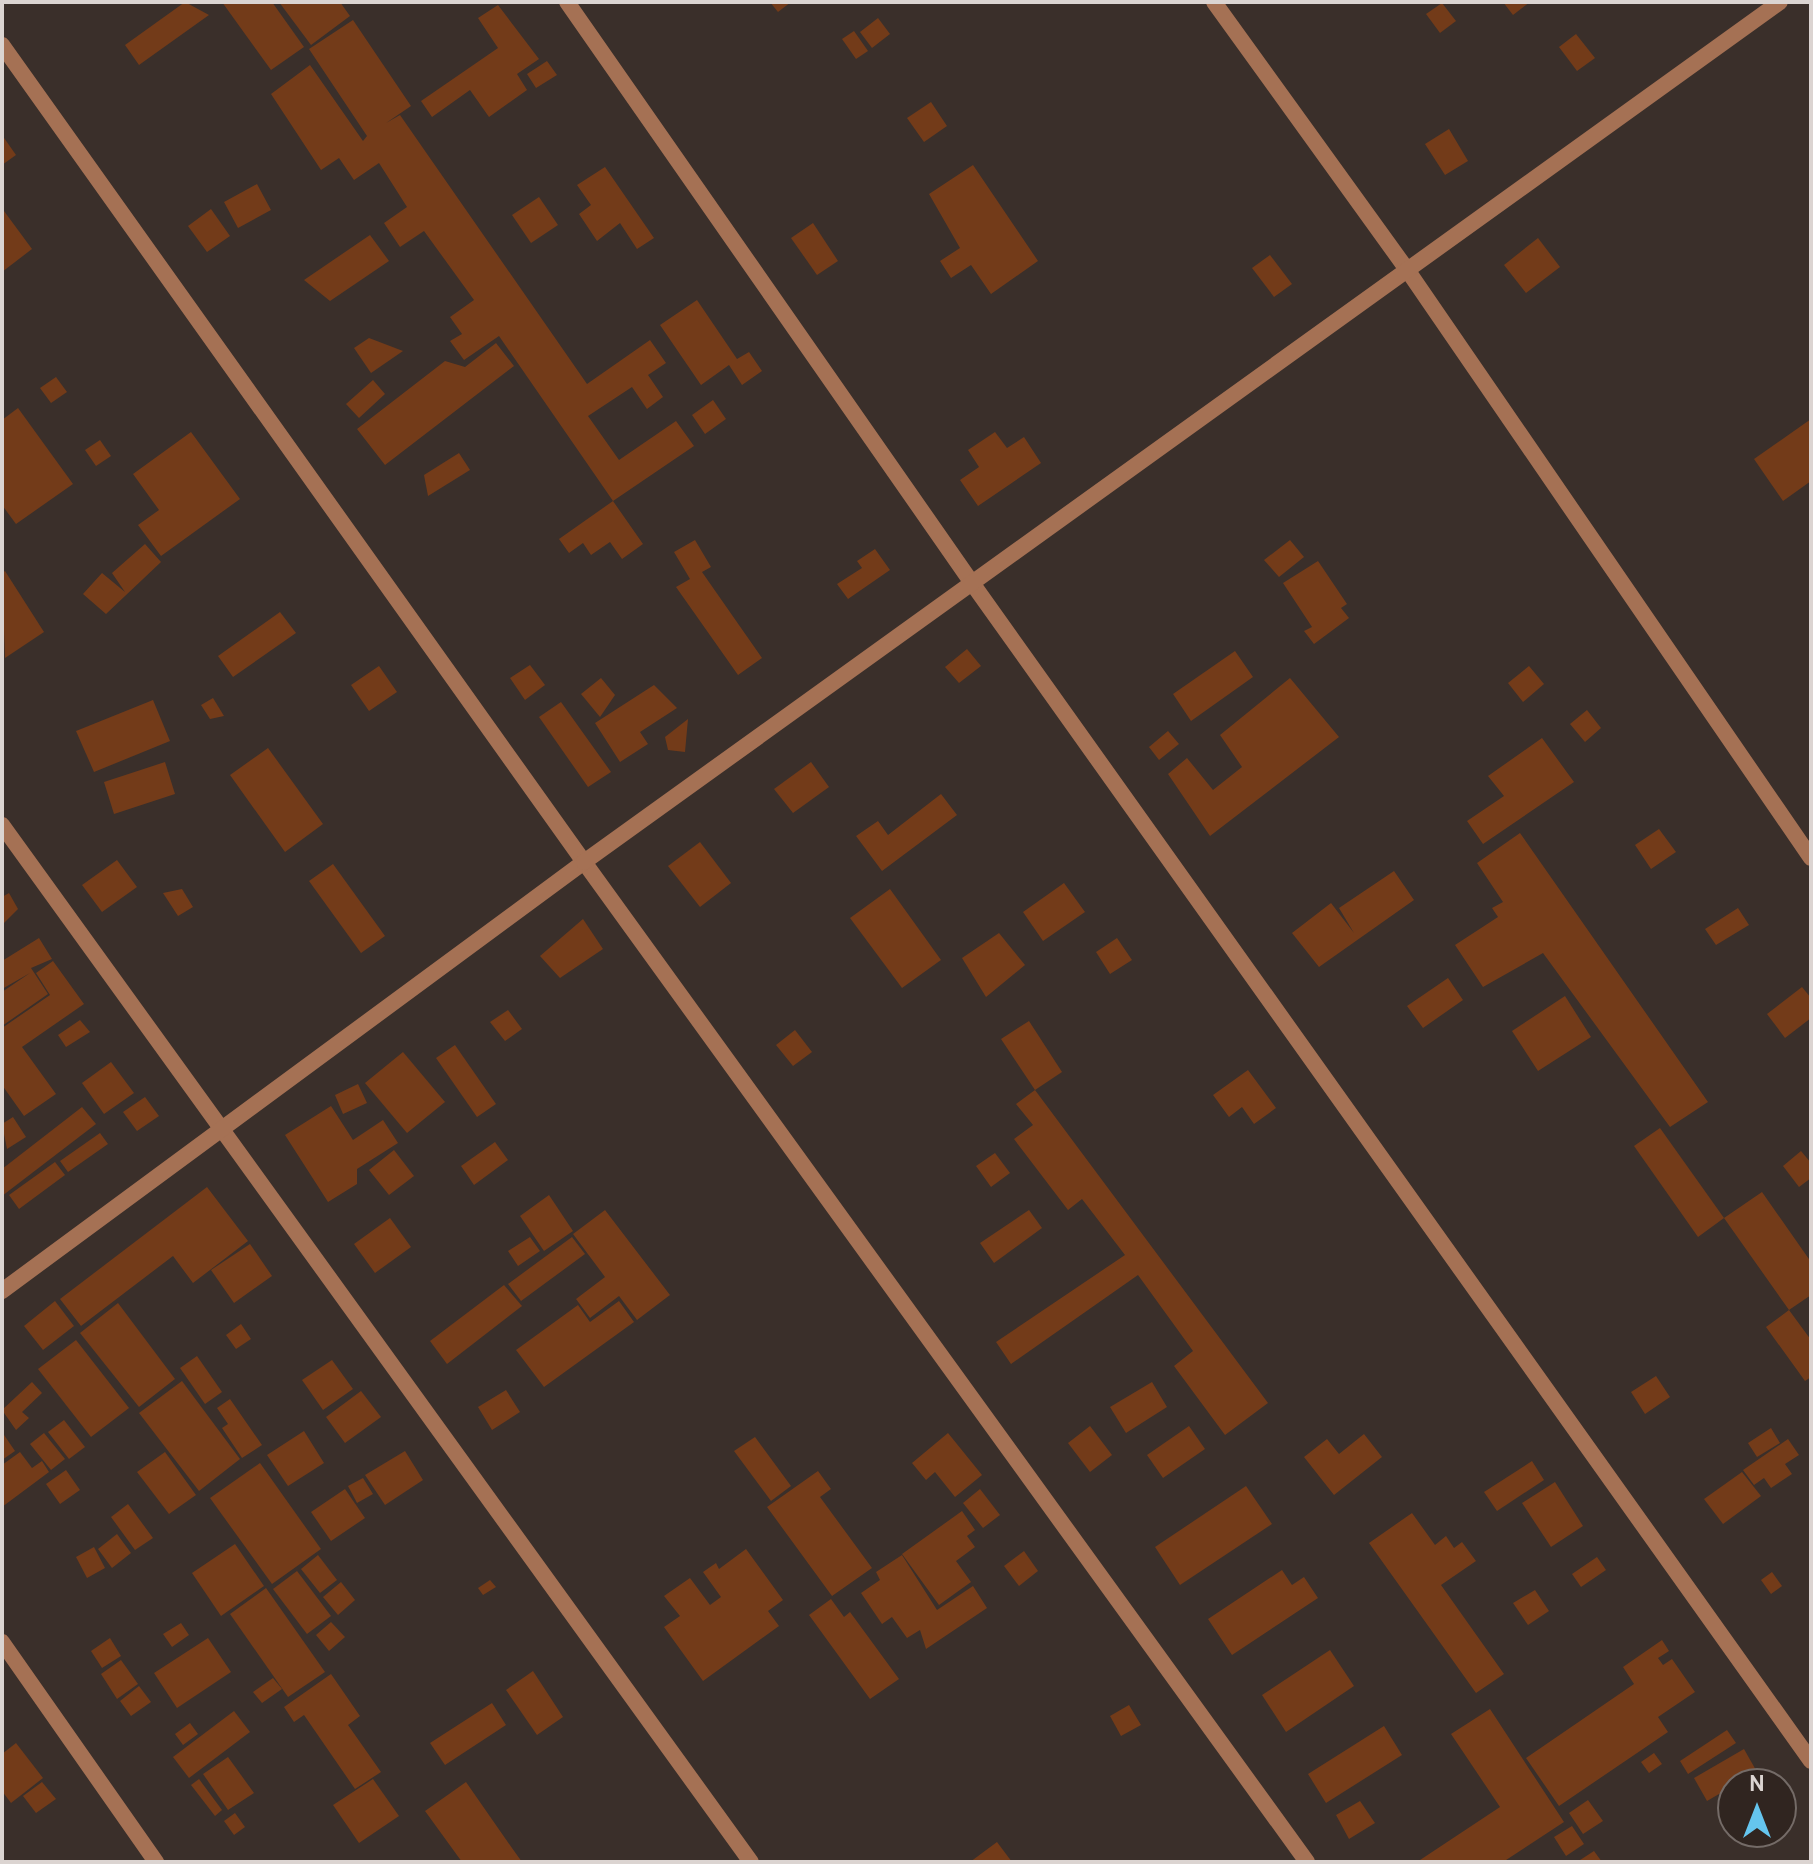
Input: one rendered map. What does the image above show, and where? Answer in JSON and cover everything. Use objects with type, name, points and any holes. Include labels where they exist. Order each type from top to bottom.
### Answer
[{"type":"street","points":[[567,2],[972,583],[1811,1761]]},
{"type":"street","points":[[1214,2],[1408,271],[1811,858]]},
{"type":"street","points":[[2,1291],[584,862],[1780,2]]},
{"type":"street","points":[[2,45],[584,862],[1307,1862]]},
{"type":"street","points":[[2,825],[751,1862]]},
{"type":"street","points":[[2,1642],[156,1862]]},
{"type":"building","points":[[185,2],[209,15],[139,65],[125,45]]},
{"type":"building","points":[[222,2],[272,2],[304,47],[271,70]]},
{"type":"building","points":[[279,2],[340,2],[350,16],[311,45]]},
{"type":"building","points":[[770,2],[791,2],[778,12]]},
{"type":"building","points":[[1503,2],[1530,2],[1513,15]]},
{"type":"building","points":[[1442,3],[1456,21],[1440,33],[1426,14]]},
{"type":"building","points":[[498,5],[539,59],[517,74],[527,90],[489,117],[470,90],[432,117],[421,101],[498,48],[478,18]]},
{"type":"building","points":[[878,18],[890,34],[872,48],[860,32]]},
{"type":"building","points":[[353,20],[411,106],[386,123],[400,115],[587,384],[650,340],[666,363],[648,375],[663,397],[647,409],[632,387],[588,416],[619,460],[676,421],[694,446],[613,501],[499,336],[464,360],[450,341],[462,334],[450,317],[474,300],[424,231],[400,247],[384,223],[407,207],[379,163],[354,180],[339,158],[321,170],[271,94],[310,65],[363,141],[367,136],[309,49]]},
{"type":"building","points":[[854,31],[868,51],[856,59],[842,39]]},
{"type":"building","points":[[1576,34],[1595,58],[1577,71],[1559,47]]},
{"type":"building","points":[[547,61],[557,75],[536,88],[527,74]]},
{"type":"building","points":[[931,102],[947,126],[924,142],[907,118]]},
{"type":"building","points":[[1449,129],[1468,161],[1445,175],[1425,144]]},
{"type":"building","points":[[2,135],[16,155],[2,165]]},
{"type":"building","points":[[973,165],[1038,261],[991,294],[971,265],[951,278],[940,261],[960,248],[929,194]]},
{"type":"building","points":[[605,167],[654,238],[637,249],[620,223],[597,241],[579,214],[591,205],[577,185]]},
{"type":"building","points":[[257,184],[271,210],[238,228],[224,202]]},
{"type":"building","points":[[539,197],[558,225],[531,243],[512,215]]},
{"type":"building","points":[[211,209],[230,236],[207,252],[188,226]]},
{"type":"building","points":[[4,211],[32,249],[2,272],[2,213]]},
{"type":"building","points":[[813,223],[838,261],[817,275],[791,238]]},
{"type":"building","points":[[370,235],[389,261],[330,301],[304,280]]},
{"type":"building","points":[[1538,238],[1560,267],[1526,293],[1504,265]]},
{"type":"building","points":[[1270,255],[1292,284],[1274,297],[1252,268]]},
{"type":"building","points":[[697,300],[737,359],[749,352],[762,371],[742,385],[729,365],[701,385],[660,325]]},
{"type":"building","points":[[369,338],[403,351],[371,373],[354,348]]},
{"type":"building","points":[[496,343],[514,366],[385,465],[357,429],[445,361],[465,367]]},
{"type":"building","points":[[56,377],[67,392],[51,403],[40,388]]},
{"type":"building","points":[[373,380],[385,394],[359,418],[346,404]]},
{"type":"building","points":[[713,400],[726,419],[705,434],[692,415]]},
{"type":"building","points":[[18,408],[73,484],[16,524],[2,505],[2,420]]},
{"type":"building","points":[[1811,419],[1811,481],[1783,501],[1754,459]]},
{"type":"building","points":[[191,432],[240,499],[161,556],[138,525],[159,510],[133,474]]},
{"type":"building","points":[[995,432],[1007,448],[1024,437],[1041,463],[978,506],[960,480],[979,467],[968,450]]},
{"type":"building","points":[[100,440],[111,456],[96,466],[85,450]]},
{"type":"building","points":[[459,453],[470,470],[428,496],[424,475]]},
{"type":"building","points":[[613,501],[643,544],[622,559],[610,542],[591,555],[583,543],[569,553],[559,539]]},
{"type":"building","points":[[695,540],[711,567],[702,572],[762,658],[738,675],[676,587],[690,579],[674,552]]},
{"type":"building","points":[[1290,540],[1304,557],[1279,577],[1264,560]]},
{"type":"building","points":[[145,544],[161,562],[106,614],[83,594],[102,573],[125,592],[112,573]]},
{"type":"building","points":[[875,549],[890,570],[848,599],[837,584],[862,568],[857,561]]},
{"type":"building","points":[[1318,561],[1347,604],[1341,608],[1349,618],[1314,644],[1304,631],[1312,627],[1283,583]]},
{"type":"building","points":[[5,571],[44,632],[5,658],[2,573]]},
{"type":"building","points":[[280,612],[296,633],[233,677],[218,656]]},
{"type":"building","points":[[967,649],[981,666],[959,683],[945,667]]},
{"type":"building","points":[[1235,651],[1253,677],[1191,721],[1173,694]]},
{"type":"building","points":[[530,665],[545,685],[525,700],[510,678]]},
{"type":"building","points":[[379,666],[397,692],[369,711],[351,685]]},
{"type":"building","points":[[1529,666],[1544,684],[1523,702],[1508,683]]},
{"type":"building","points":[[601,678],[615,695],[600,717],[581,694]]},
{"type":"building","points":[[1290,678],[1339,737],[1210,836],[1168,774],[1187,758],[1213,790],[1242,767],[1220,735]]},
{"type":"building","points":[[654,685],[677,708],[640,732],[648,744],[620,762],[595,723]]},
{"type":"building","points":[[213,698],[224,716],[210,719],[201,705]]},
{"type":"building","points":[[153,700],[170,741],[94,772],[76,731]]},
{"type":"building","points":[[561,702],[611,772],[588,787],[539,717]]},
{"type":"building","points":[[1587,710],[1601,728],[1585,742],[1570,724]]},
{"type":"building","points":[[688,719],[685,752],[668,750],[665,737]]},
{"type":"building","points":[[1168,731],[1179,744],[1159,760],[1149,747]]},
{"type":"building","points":[[1542,738],[1574,782],[1483,844],[1467,821],[1504,796],[1488,776]]},
{"type":"building","points":[[268,748],[323,824],[285,852],[230,775]]},
{"type":"building","points":[[165,762],[175,794],[114,814],[104,782]]},
{"type":"building","points":[[811,762],[829,787],[793,813],[774,789]]},
{"type":"building","points":[[941,794],[957,815],[882,871],[856,836],[878,821],[888,835]]},
{"type":"building","points":[[1659,829],[1676,852],[1651,869],[1635,845]]},
{"type":"building","points":[[1520,833],[1708,1102],[1670,1127],[1543,953],[1483,987],[1455,945],[1498,917],[1492,908],[1503,902],[1477,863]]},
{"type":"building","points":[[700,842],[731,883],[700,907],[668,866]]},
{"type":"building","points":[[117,860],[137,887],[102,912],[82,885]]},
{"type":"building","points":[[333,864],[385,936],[361,953],[309,881]]},
{"type":"building","points":[[1394,871],[1414,900],[1319,967],[1292,933],[1331,903],[1354,933],[1339,908]]},
{"type":"building","points":[[1064,883],[1085,912],[1043,941],[1023,912]]},
{"type":"building","points":[[182,889],[193,907],[178,916],[163,893]]},
{"type":"building","points":[[890,889],[941,960],[902,988],[850,918]]},
{"type":"building","points":[[9,893],[18,909],[2,925],[2,897]]},
{"type":"building","points":[[1738,908],[1749,925],[1716,945],[1705,929]]},
{"type":"building","points":[[583,919],[603,949],[560,978],[540,956]]},
{"type":"building","points":[[999,933],[1025,965],[986,997],[962,958]]},
{"type":"building","points":[[39,938],[52,959],[31,968],[48,994],[2,1026],[2,992],[30,973],[2,989],[2,961]]},
{"type":"building","points":[[1117,938],[1132,960],[1110,974],[1096,952]]},
{"type":"building","points":[[53,961],[84,1004],[22,1047],[56,1094],[24,1116],[2,1085],[2,1028],[50,995],[36,973]]},
{"type":"building","points":[[1448,978],[1463,1000],[1423,1028],[1407,1006]]},
{"type":"building","points":[[1802,987],[1811,998],[1811,1018],[1785,1038],[1767,1014]]},
{"type":"building","points":[[1565,996],[1591,1037],[1538,1071],[1512,1031]]},
{"type":"building","points":[[508,1010],[522,1029],[505,1041],[490,1022]]},
{"type":"building","points":[[80,1020],[90,1032],[66,1047],[58,1035]]},
{"type":"building","points":[[1029,1021],[1062,1072],[1035,1090],[1001,1039]]},
{"type":"building","points":[[795,1030],[812,1052],[793,1066],[776,1045]]},
{"type":"building","points":[[455,1045],[496,1104],[477,1117],[436,1058]]},
{"type":"building","points":[[403,1052],[445,1102],[407,1133],[365,1083]]},
{"type":"building","points":[[111,1062],[134,1093],[104,1114],[82,1083]]},
{"type":"building","points":[[1248,1070],[1276,1108],[1254,1124],[1242,1107],[1229,1117],[1213,1095]]},
{"type":"building","points":[[358,1084],[367,1103],[343,1114],[335,1095]]},
{"type":"building","points":[[1035,1090],[1268,1403],[1225,1435],[1174,1366],[1193,1351],[1138,1275],[1011,1364],[996,1342],[1125,1255],[1082,1199],[1068,1210],[1014,1139],[1033,1125],[1016,1104]]},
{"type":"building","points":[[145,1097],[159,1116],[137,1131],[123,1112]]},
{"type":"building","points":[[331,1106],[353,1140],[383,1120],[398,1143],[357,1169],[357,1184],[328,1202],[285,1135]]},
{"type":"building","points":[[82,1107],[96,1124],[2,1196],[2,1169]]},
{"type":"building","points":[[13,1117],[26,1137],[7,1149],[2,1124]]},
{"type":"building","points":[[1660,1128],[1724,1218],[1698,1237],[1634,1146]]},
{"type":"building","points":[[100,1133],[108,1144],[68,1172],[60,1161]]},
{"type":"building","points":[[495,1142],[508,1160],[474,1185],[461,1166]]},
{"type":"building","points":[[394,1150],[414,1176],[389,1195],[369,1170]]},
{"type":"building","points":[[1801,1151],[1811,1163],[1811,1178],[1799,1187],[1783,1166]]},
{"type":"building","points":[[995,1153],[1010,1173],[991,1187],[976,1166]]},
{"type":"building","points":[[55,1162],[65,1175],[19,1209],[9,1195]]},
{"type":"building","points":[[207,1187],[248,1241],[193,1283],[173,1256],[81,1326],[60,1299]]},
{"type":"building","points":[[1762,1192],[1811,1262],[1811,1295],[1789,1310],[1724,1218]]},
{"type":"building","points":[[549,1195],[573,1231],[544,1251],[520,1216]]},
{"type":"building","points":[[605,1210],[670,1295],[637,1320],[619,1296],[590,1318],[576,1299],[605,1277],[573,1234]]},
{"type":"building","points":[[1029,1210],[1042,1228],[994,1263],[980,1243]]},
{"type":"building","points":[[390,1218],[411,1247],[375,1273],[354,1244]]},
{"type":"building","points":[[530,1237],[540,1251],[518,1266],[508,1251]]},
{"type":"building","points":[[572,1237],[585,1254],[521,1301],[508,1284]]},
{"type":"building","points":[[250,1244],[272,1276],[234,1303],[211,1270]]},
{"type":"building","points":[[504,1285],[522,1306],[447,1364],[430,1341]]},
{"type":"building","points":[[55,1301],[74,1326],[43,1350],[24,1326]]},
{"type":"building","points":[[619,1301],[634,1322],[544,1387],[516,1350],[578,1305],[590,1322]]},
{"type":"building","points":[[118,1303],[175,1379],[139,1407],[80,1333]]},
{"type":"building","points":[[1789,1310],[1811,1340],[1811,1377],[1805,1381],[1766,1327]]},
{"type":"building","points":[[241,1324],[251,1339],[236,1349],[226,1335]]},
{"type":"building","points":[[76,1340],[129,1408],[91,1437],[38,1369]]},
{"type":"building","points":[[197,1356],[222,1392],[205,1404],[180,1368]]},
{"type":"building","points":[[332,1360],[353,1389],[323,1410],[302,1380]]},
{"type":"building","points":[[1656,1376],[1670,1397],[1645,1414],[1631,1392]]},
{"type":"building","points":[[182,1381],[240,1459],[199,1491],[139,1413]]},
{"type":"building","points":[[32,1382],[42,1393],[22,1412],[29,1418],[16,1430],[2,1410]]},
{"type":"building","points":[[1152,1382],[1167,1407],[1126,1433],[1110,1407]]},
{"type":"building","points":[[506,1390],[520,1412],[492,1430],[478,1407]]},
{"type":"building","points":[[361,1391],[381,1417],[345,1443],[326,1417]]},
{"type":"building","points":[[230,1399],[262,1445],[242,1458],[222,1428],[228,1424],[217,1408]]},
{"type":"building","points":[[64,1420],[85,1447],[69,1459],[48,1432]]},
{"type":"building","points":[[1090,1426],[1112,1455],[1090,1472],[1068,1443]]},
{"type":"building","points":[[1189,1426],[1205,1449],[1163,1478],[1147,1455]]},
{"type":"building","points":[[1771,1428],[1780,1443],[1757,1457],[1748,1443]]},
{"type":"building","points":[[304,1431],[324,1463],[288,1486],[267,1455]]},
{"type":"building","points":[[2,1432],[15,1451],[2,1460]]},
{"type":"building","points":[[44,1433],[65,1459],[51,1470],[30,1444]]},
{"type":"building","points":[[948,1433],[982,1475],[955,1497],[935,1472],[926,1480],[912,1463]]},
{"type":"building","points":[[1364,1434],[1382,1457],[1334,1495],[1304,1457],[1327,1439],[1339,1454]]},
{"type":"building","points":[[755,1437],[791,1486],[771,1501],[734,1451]]},
{"type":"building","points":[[1788,1439],[1799,1455],[1785,1464],[1792,1474],[1771,1488],[1764,1478],[1754,1485],[1743,1470]]},
{"type":"building","points":[[405,1451],[423,1480],[385,1505],[365,1475]]},
{"type":"building","points":[[20,1452],[32,1468],[42,1461],[49,1472],[2,1507],[2,1465]]},
{"type":"building","points":[[165,1452],[196,1495],[169,1514],[137,1472]]},
{"type":"building","points":[[1532,1461],[1544,1480],[1497,1511],[1484,1492]]},
{"type":"building","points":[[260,1463],[321,1549],[272,1584],[210,1498]]},
{"type":"building","points":[[66,1470],[80,1490],[60,1504],[46,1484]]},
{"type":"building","points":[[818,1471],[831,1489],[820,1497],[872,1568],[832,1596],[767,1507]]},
{"type":"building","points":[[1742,1472],[1761,1496],[1723,1524],[1704,1499]]},
{"type":"building","points":[[363,1478],[373,1494],[357,1503],[348,1486]]},
{"type":"building","points":[[1555,1482],[1583,1526],[1551,1547],[1522,1503]]},
{"type":"building","points":[[1246,1486],[1272,1524],[1180,1585],[1155,1547]]},
{"type":"building","points":[[345,1489],[365,1518],[331,1541],[311,1512]]},
{"type":"building","points":[[980,1489],[1000,1515],[983,1528],[963,1503]]},
{"type":"building","points":[[128,1504],[153,1538],[135,1550],[111,1517]]},
{"type":"building","points":[[962,1511],[975,1530],[967,1536],[975,1547],[956,1561],[971,1582],[939,1605],[902,1554]]},
{"type":"building","points":[[1412,1513],[1435,1545],[1446,1536],[1454,1548],[1462,1542],[1476,1561],[1441,1585],[1504,1674],[1476,1693],[1369,1543]]},
{"type":"building","points":[[117,1534],[131,1553],[112,1568],[98,1549]]},
{"type":"building","points":[[235,1544],[264,1586],[221,1616],[192,1573]]},
{"type":"building","points":[[94,1547],[105,1568],[87,1578],[76,1557]]},
{"type":"building","points":[[746,1549],[783,1600],[768,1611],[779,1626],[703,1681],[664,1627],[680,1616],[664,1596],[690,1578],[710,1605],[721,1597],[703,1572],[716,1563],[719,1569]]},
{"type":"building","points":[[1024,1551],[1038,1571],[1019,1586],[1004,1566]]},
{"type":"building","points":[[318,1555],[337,1580],[320,1593],[301,1569]]},
{"type":"building","points":[[902,1555],[937,1610],[973,1586],[987,1608],[926,1649],[920,1630],[907,1638],[892,1617],[882,1624],[861,1593],[880,1580],[876,1572]]},
{"type":"building","points":[[1597,1557],[1606,1570],[1581,1587],[1572,1574]]},
{"type":"building","points":[[1282,1570],[1292,1585],[1304,1577],[1318,1598],[1232,1655],[1208,1619]]},
{"type":"building","points":[[297,1571],[331,1616],[307,1634],[273,1589]]},
{"type":"building","points":[[1772,1572],[1782,1586],[1771,1594],[1761,1580]]},
{"type":"building","points":[[490,1580],[496,1587],[483,1595],[478,1588]]},
{"type":"building","points":[[341,1582],[355,1600],[338,1615],[323,1597]]},
{"type":"building","points":[[266,1588],[325,1672],[288,1697],[230,1614]]},
{"type":"building","points":[[1535,1590],[1549,1611],[1528,1625],[1513,1603]]},
{"type":"building","points":[[831,1599],[844,1617],[850,1612],[899,1679],[870,1699],[809,1615]]},
{"type":"building","points":[[331,1622],[345,1637],[329,1651],[316,1635]]},
{"type":"building","points":[[181,1623],[189,1635],[172,1647],[163,1634]]},
{"type":"building","points":[[110,1638],[121,1656],[102,1668],[91,1651]]},
{"type":"building","points":[[208,1638],[231,1672],[177,1708],[154,1673]]},
{"type":"building","points":[[1662,1640],[1669,1651],[1658,1658],[1663,1665],[1672,1659],[1695,1692],[1658,1717],[1668,1732],[1559,1806],[1526,1758],[1634,1684],[1623,1667]]},
{"type":"building","points":[[1330,1650],[1354,1686],[1286,1732],[1262,1695]]},
{"type":"building","points":[[121,1660],[138,1684],[117,1699],[101,1674]]},
{"type":"building","points":[[533,1671],[563,1717],[537,1735],[506,1690]]},
{"type":"building","points":[[331,1674],[360,1716],[348,1725],[381,1772],[355,1789],[304,1715],[294,1722],[284,1707]]},
{"type":"building","points":[[273,1678],[282,1689],[262,1703],[253,1692]]},
{"type":"building","points":[[139,1686],[151,1702],[131,1716],[120,1701]]},
{"type":"building","points":[[492,1703],[506,1725],[445,1765],[430,1743]]},
{"type":"building","points":[[1129,1705],[1141,1725],[1121,1736],[1110,1716]]},
{"type":"building","points":[[1490,1709],[1564,1822],[1503,1862],[1417,1862],[1500,1807],[1451,1734]]},
{"type":"building","points":[[234,1711],[250,1732],[189,1778],[173,1757]]},
{"type":"building","points":[[190,1723],[198,1734],[183,1745],[175,1734]]},
{"type":"building","points":[[1384,1726],[1402,1755],[1326,1803],[1308,1774]]},
{"type":"building","points":[[1727,1730],[1736,1743],[1688,1774],[1680,1761]]},
{"type":"building","points":[[16,1743],[43,1778],[11,1803],[2,1791],[2,1754]]},
{"type":"building","points":[[1744,1749],[1755,1768],[1717,1768],[1717,1795],[1707,1801],[1694,1778]]},
{"type":"building","points":[[1654,1753],[1662,1764],[1649,1773],[1641,1762]]},
{"type":"building","points":[[228,1757],[254,1793],[228,1810],[203,1774]]},
{"type":"building","points":[[199,1779],[222,1810],[215,1816],[191,1785]]},
{"type":"building","points":[[373,1779],[399,1816],[359,1843],[333,1805]]},
{"type":"building","points":[[42,1782],[56,1799],[36,1813],[23,1796]]},
{"type":"building","points":[[466,1782],[522,1862],[462,1862],[425,1811]]},
{"type":"building","points":[[1588,1800],[1603,1821],[1583,1834],[1569,1813]]},
{"type":"building","points":[[1360,1801],[1375,1823],[1349,1839],[1336,1815]]},
{"type":"building","points":[[235,1813],[245,1827],[234,1835],[224,1821]]},
{"type":"building","points":[[1572,1826],[1584,1844],[1566,1856],[1554,1837]]},
{"type":"building","points":[[997,1842],[1012,1862],[970,1862]]},
{"type":"building","points":[[1594,1851],[1602,1862],[1577,1862]]}]
